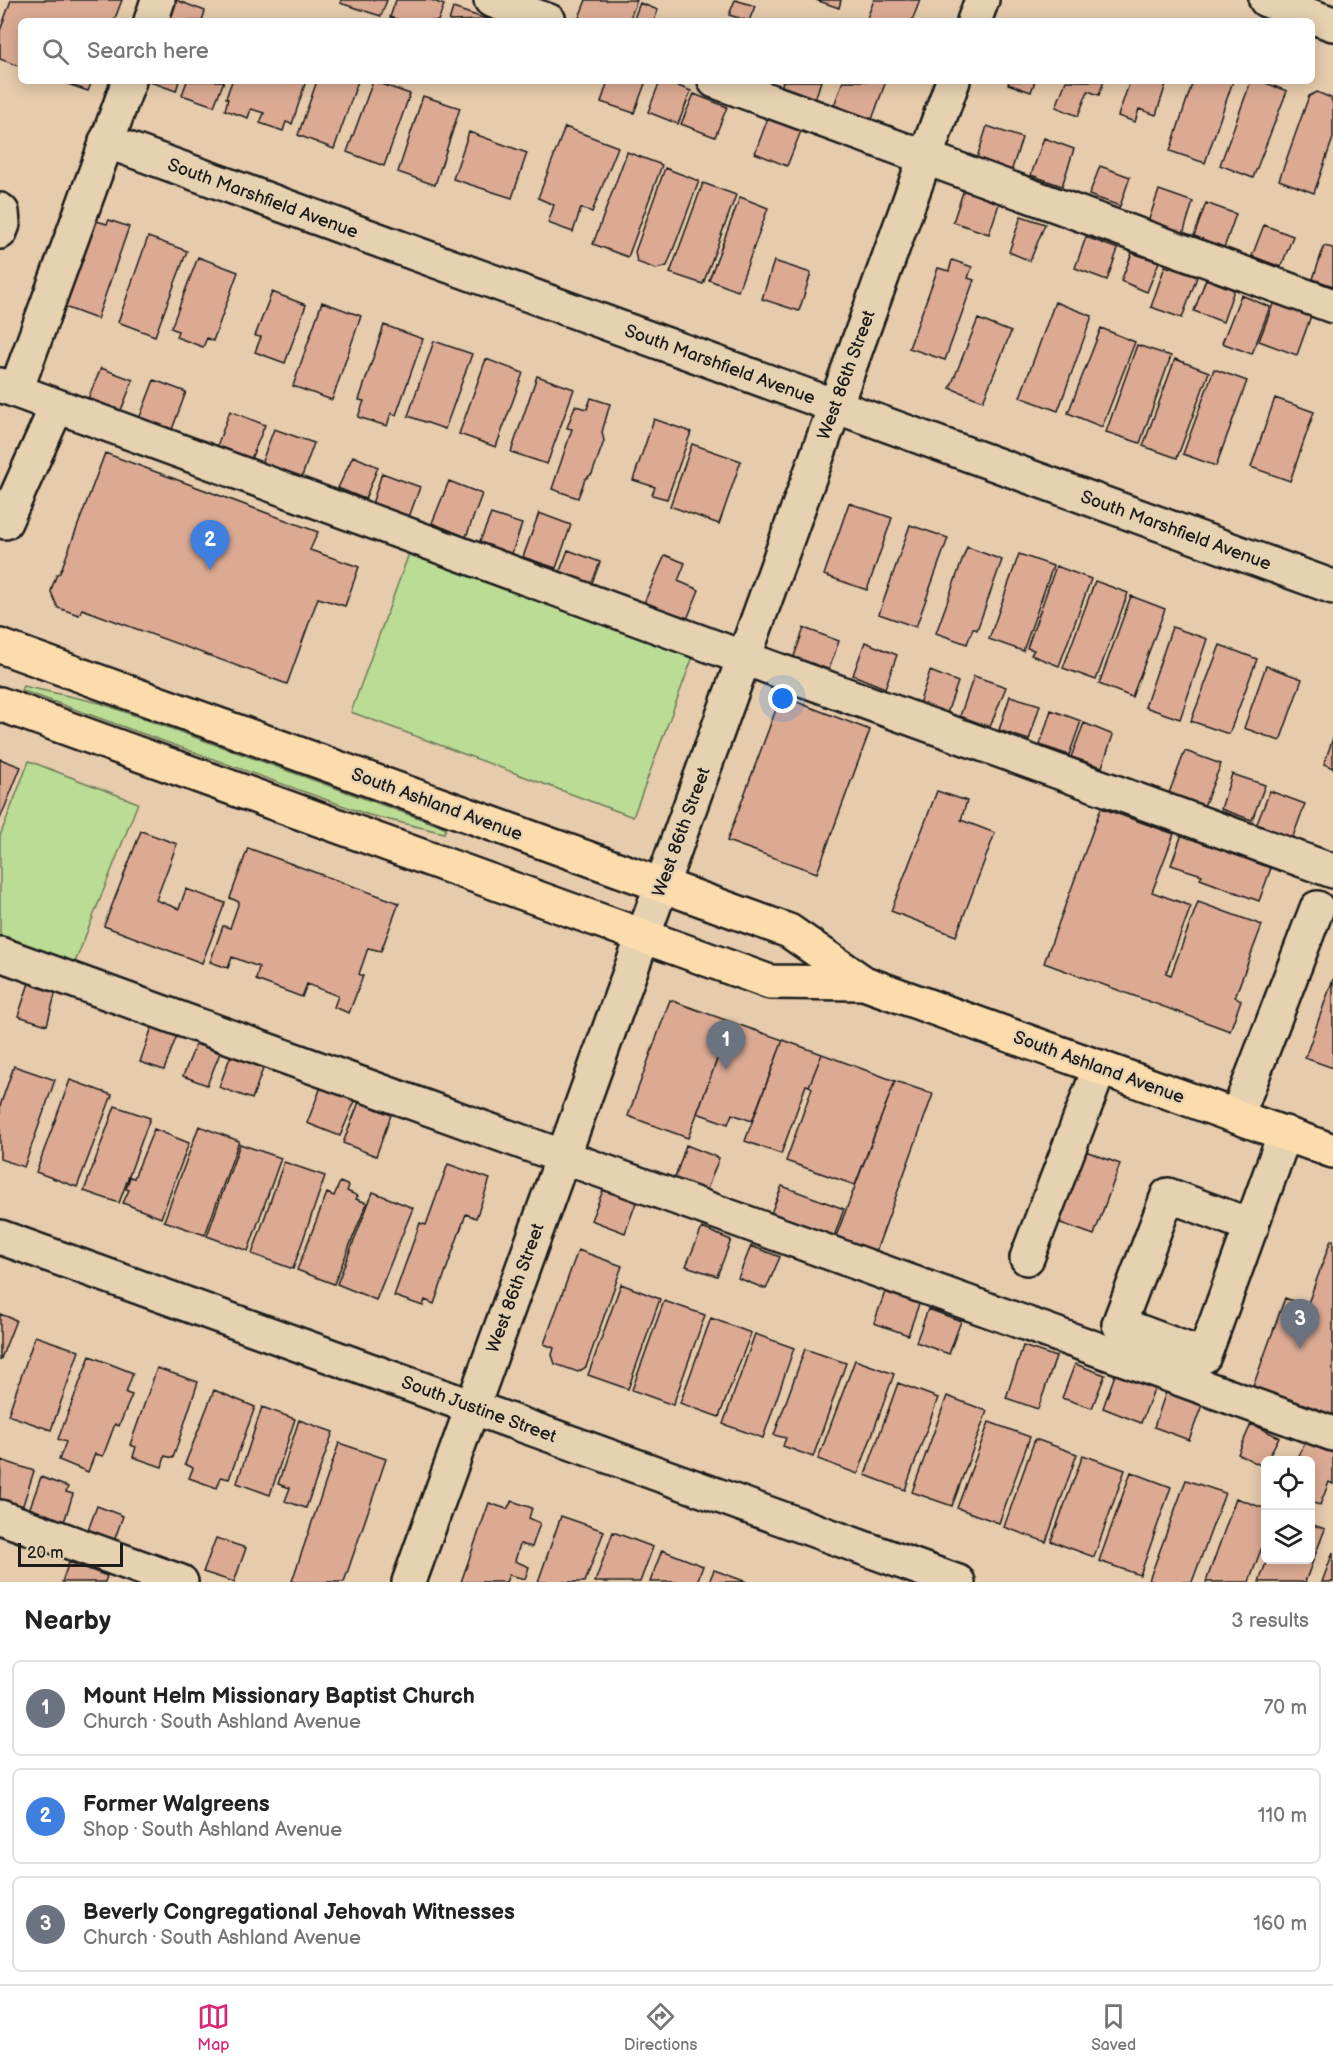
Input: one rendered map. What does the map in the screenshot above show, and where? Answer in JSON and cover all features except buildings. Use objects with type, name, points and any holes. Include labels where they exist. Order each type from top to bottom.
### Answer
[{"type":"main road","name":"South Ashland Avenue","points":[[0,646],[789,931],[864,983],[1333,1151]]},
{"type":"main road","name":"South Ashland Avenue","points":[[0,704],[770,982],[864,983]]},
{"type":"street","points":[[151,18],[158,0]]},
{"type":"street","points":[[490,0],[541,18]]},
{"type":"street","points":[[975,18],[982,0]]},
{"type":"street","points":[[1266,0],[1333,24]]},
{"type":"street","points":[[128,84],[8,388],[1333,871]]},
{"type":"street","points":[[723,84],[1333,306]]},
{"type":"street","name":"West 86th Street","points":[[409,1582],[951,84]]},
{"type":"street","name":"South Marshfield Avenue","points":[[106,141],[1333,587]]},
{"type":"street","points":[[0,210],[3,225],[0,232]]},
{"type":"street","points":[[2,526],[57,406]]},
{"type":"street","points":[[1237,1116],[1317,908]]},
{"type":"street","points":[[0,954],[1333,1434]]},
{"type":"street","points":[[1027,1258],[1100,1067]]},
{"type":"street","points":[[1252,1226],[1168,1195],[1119,1324],[1204,1356],[1252,1226],[1284,1133]]},
{"type":"street","name":"South Justine Street","points":[[0,1237],[958,1582]]},
{"type":"street","points":[[0,1517],[181,1582]]},
{"type":"green space","points":[[411,548],[694,654],[633,817],[351,712]]},
{"type":"green space","points":[[23,686],[100,703],[446,828],[444,833],[369,815],[21,690]]},
{"type":"green space","points":[[29,761],[138,803],[74,965],[0,936],[0,836]]},
{"type":"place","name":"Former Walgreens","points":[[210,570]]},
{"type":"place","name":"Mount Helm Missionary Baptist Church","points":[[726,1070]]},
{"type":"place","name":"Beverly Congregational Jehovah Witnesses","points":[[1300,1349]]}]
